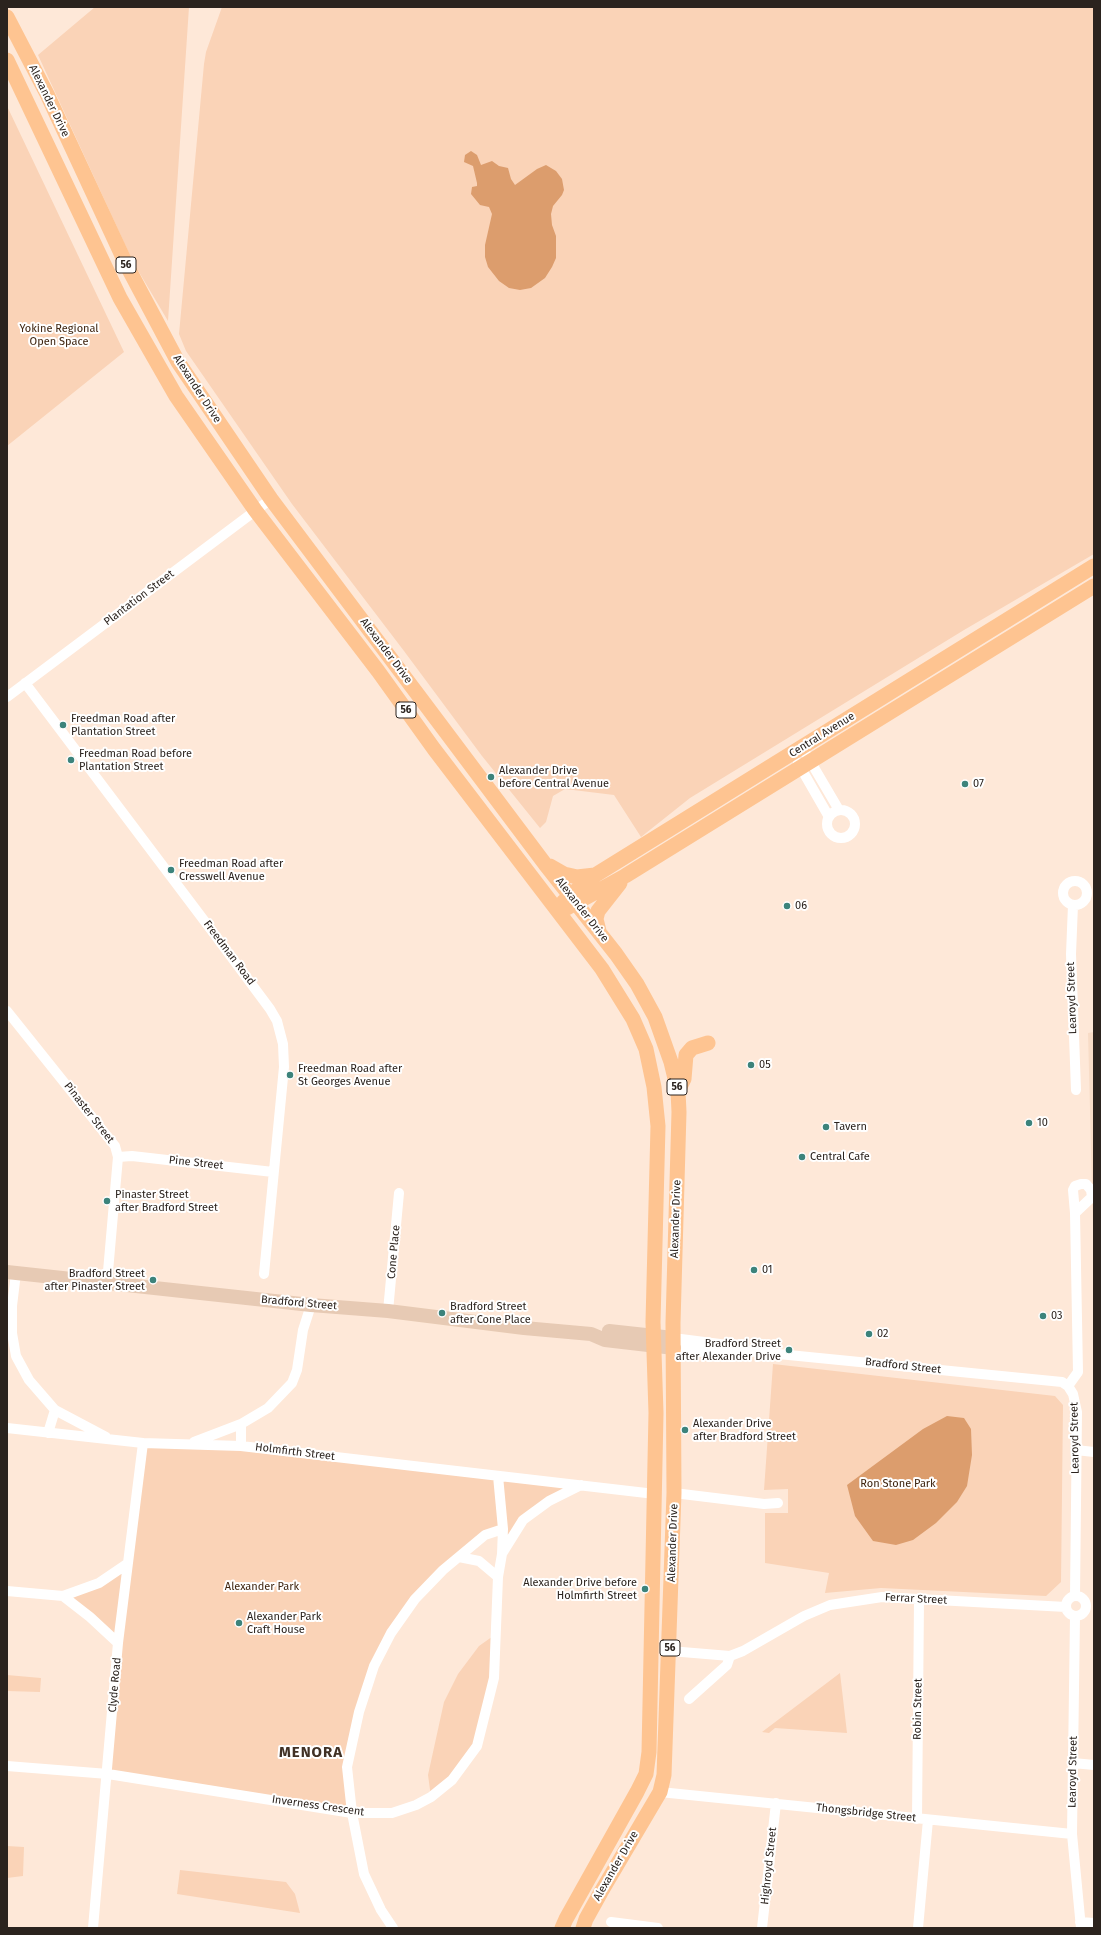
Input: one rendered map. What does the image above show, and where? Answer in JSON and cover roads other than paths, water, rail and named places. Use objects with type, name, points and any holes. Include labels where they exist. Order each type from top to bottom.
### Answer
[{"type":"main road","name":"Alexander Drive","points":[[7,17],[47,94],[126,264],[178,362],[271,498],[545,864],[599,931],[637,984],[655,1017],[671,1062],[678,1091],[674,1343],[674,1493],[670,1651],[664,1775],[660,1792],[586,1918],[583,1928]]},
{"type":"main road","name":"Alexander Drive","points":[[7,60],[120,298],[176,396],[255,510],[556,911],[602,969],[633,1019],[646,1049],[654,1088],[658,1126],[654,1340],[656,1413],[655,1494],[649,1752],[646,1774],[564,1923]]},
{"type":"main road","name":"Central Avenue","points":[[556,911],[573,899],[597,874],[1094,566]]},
{"type":"main road","name":"Central Avenue","points":[[573,899],[626,876],[1094,586]]},
{"type":"main road","points":[[545,864],[564,874],[577,877],[597,874]]},
{"type":"main road","points":[[599,931],[596,919],[599,908],[626,876]]},
{"type":"main road","points":[[678,1091],[684,1079],[686,1055],[692,1048],[708,1043]]},
{"type":"street","name":"Plantation Street","points":[[7,697],[271,498]]},
{"type":"street","name":"Freedman Road","points":[[25,683],[270,1009],[277,1021],[284,1052],[264,1274]]},
{"type":"street","points":[[798,750],[828,817],[827,826],[831,834],[839,837],[848,835],[854,829],[854,820],[849,813],[839,810],[806,765]]},
{"type":"street","points":[[828,817],[839,810]]},
{"type":"street","points":[[1075,881],[1082,883],[1091,892],[1083,903],[1073,905],[1067,902],[1063,896],[1064,889],[1068,883],[1075,881]]},
{"type":"street","name":"Learoyd Street","points":[[1073,905],[1071,954],[1076,1090]]},
{"type":"street","name":"Pinaster Street","points":[[7,1011],[109,1136],[115,1146],[118,1157],[107,1283]]},
{"type":"street","name":"Pine Street","points":[[118,1157],[132,1156],[273,1172]]},
{"type":"street","name":"Cone Place","points":[[388,1311],[399,1193]]},
{"type":"street","name":"Learoyd Street","points":[[1075,1213],[1078,1372],[1068,1386],[1076,1403],[1075,1596]]},
{"type":"street","points":[[12,1273],[12,1332],[16,1356],[29,1380],[55,1410],[109,1439]]},
{"type":"street","name":"Bradford Street","points":[[12,1273],[311,1305],[388,1311],[524,1328],[591,1334],[605,1340],[654,1340],[674,1343],[718,1354],[738,1350],[1062,1382],[1068,1386]]},
{"type":"street","points":[[190,1444],[241,1424],[268,1408],[292,1383],[299,1359],[303,1330],[311,1305]]},
{"type":"street","points":[[48,1433],[55,1410]]},
{"type":"street","points":[[241,1424],[241,1446]]},
{"type":"street","name":"Holmfirth Street","points":[[7,1428],[143,1443],[241,1446],[498,1476],[582,1484],[655,1494]]},
{"type":"street","name":"Clyde Road","points":[[94,1928],[118,1643],[143,1443]]},
{"type":"street","points":[[1076,1450],[1094,1452]]},
{"type":"street","name":"Inverness Crescent","points":[[7,1766],[108,1774],[352,1813],[392,1813],[416,1805],[432,1797],[452,1780],[477,1746],[494,1678],[498,1577],[502,1554],[503,1529],[498,1476]]},
{"type":"street","points":[[502,1554],[522,1520],[549,1501],[582,1484]]},
{"type":"street","points":[[674,1493],[764,1504],[778,1503]]},
{"type":"street","points":[[393,1928],[381,1910],[364,1874],[352,1813],[348,1767],[359,1712],[374,1666],[391,1633],[415,1599],[443,1570],[485,1535],[503,1529]]},
{"type":"street","points":[[459,1557],[479,1561],[498,1577]]},
{"type":"street","points":[[7,1591],[63,1596],[98,1583],[127,1564]]},
{"type":"street","points":[[63,1596],[90,1617],[118,1643]]},
{"type":"street","points":[[1075,1596],[1083,1599],[1090,1608],[1082,1614],[1075,1616],[1069,1613],[1066,1607],[1069,1600],[1075,1596]]},
{"type":"street","name":"Ferrar Street","points":[[670,1651],[730,1656],[743,1651],[804,1616],[830,1604],[882,1597],[1066,1607]]},
{"type":"street","name":"Robin Street","points":[[917,1819],[919,1600]]},
{"type":"street","name":"Learoyd Street","points":[[1075,1616],[1072,1834],[1080,1925]]},
{"type":"street","points":[[689,1699],[728,1665],[730,1656]]},
{"type":"street","points":[[1073,1763],[1094,1764]]},
{"type":"street","name":"Thongsbridge Street","points":[[660,1792],[1072,1834]]},
{"type":"street","name":"Highroyd Street","points":[[762,1928],[776,1803]]},
{"type":"street","points":[[918,1928],[928,1820]]},
{"type":"street","points":[[611,1922],[658,1928]]},
{"type":"street","points":[[553,1928],[564,1923]]},
{"type":"street","points":[[1080,1925],[1094,1923]]},
{"type":"place","name":"Freedman Road after Plantation Street","points":[[63,725]]},
{"type":"place","name":"Freedman Road before Plantation Street","points":[[71,760]]},
{"type":"place","name":"Alexander Drive before Central Avenue","points":[[491,777]]},
{"type":"place","name":"07","points":[[965,784]]},
{"type":"place","name":"Freedman Road after Cresswell Avenue","points":[[171,870]]},
{"type":"place","name":"06","points":[[787,906]]},
{"type":"place","name":"05","points":[[751,1065]]},
{"type":"place","name":"Freedman Road after St Georges Avenue","points":[[290,1075]]},
{"type":"place","name":"10","points":[[1029,1123]]},
{"type":"place","name":"Tavern","points":[[826,1127]]},
{"type":"place","name":"Central Cafe","points":[[802,1157]]},
{"type":"place","name":"Pinaster Street after Bradford Street","points":[[107,1201]]},
{"type":"place","name":"01","points":[[754,1270]]},
{"type":"place","name":"Bradford Street after Pinaster Street","points":[[153,1280]]},
{"type":"place","name":"Bradford Street after Cone Place","points":[[442,1313]]},
{"type":"place","name":"03","points":[[1043,1316]]},
{"type":"place","name":"02","points":[[869,1334]]},
{"type":"place","name":"Bradford Street after Alexander Drive","points":[[789,1350]]},
{"type":"place","name":"Alexander Drive after Bradford Street","points":[[685,1430]]},
{"type":"place","name":"Alexander Drive before Holmfirth Street","points":[[645,1589]]},
{"type":"place","name":"Alexander Park Craft House","points":[[239,1623]]},
{"type":"district","name":"MENORA","points":[[311,1753]]},
{"type":"park label","name":"Yokine Regional Open Space","points":[[59,335]]},
{"type":"park label","name":"Ron Stone Park","points":[[898,1484]]},
{"type":"park label","name":"Alexander Park","points":[[262,1587]]}]
